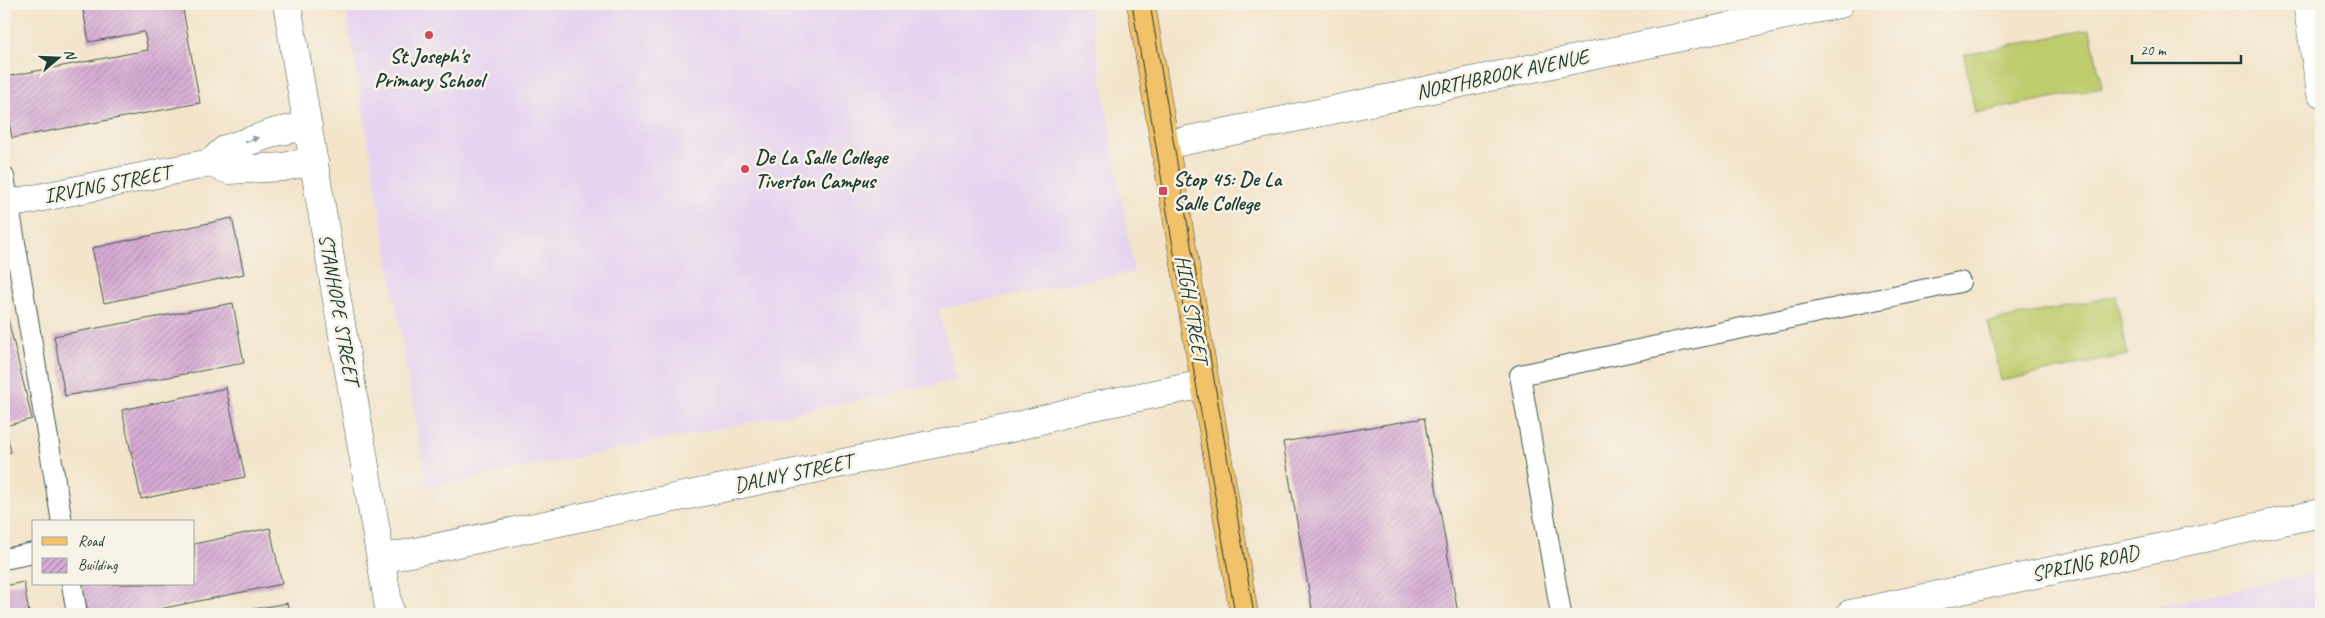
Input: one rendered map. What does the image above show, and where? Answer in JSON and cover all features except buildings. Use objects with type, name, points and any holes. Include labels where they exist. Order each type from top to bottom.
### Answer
[{"type":"main road","name":"HIGH STREET","points":[[1141,4],[1244,614]]},
{"type":"street","name":"STANHOPE STREET","points":[[288,4],[390,614]]},
{"type":"street","name":"NORTHBROOK AVENUE","points":[[1165,144],[1839,4]]},
{"type":"street","points":[[2307,4],[2321,93]]},
{"type":"street","name":"IRVING STREET","points":[[6,205],[210,163],[226,149],[276,132],[308,126]]},
{"type":"street","name":"IRVING STREET","points":[[210,163],[229,170],[283,167],[314,161]]},
{"type":"street","name":"DALNY STREET","points":[[381,559],[1011,428],[1089,408],[1205,384]]},
{"type":"street","name":"SPRING ROAD","points":[[1850,614],[2321,513]]},
{"type":"lane","points":[[4,177],[6,205],[62,520]]},
{"type":"lane","points":[[1562,614],[1520,375],[1960,282]]},
{"type":"lane","points":[[4,559],[32,553]]},
{"type":"lane","points":[[72,586],[77,614]]},
{"type":"shaded area","name":"De La Salle College Tiverton Campus","points":[[345,4],[1089,4],[1134,272],[938,309],[957,380],[427,488]]},
{"type":"shaded area","points":[[2321,571],[2321,614],[2123,614]]},
{"type":"green space","points":[[2090,29],[2102,88],[1975,113],[1964,55]]},
{"type":"green space","points":[[2116,296],[2128,355],[2001,381],[1988,322]]},
{"type":"tram line","points":[[1132,4],[1235,614]]},
{"type":"tram line","points":[[1150,4],[1254,614]]},
{"type":"place","name":"St Joseph's Primary School","points":[[429,35]]},
{"type":"place","name":"De La Salle College Tiverton Campus","points":[[745,169]]},
{"type":"place","name":"Stop 45: De La Salle College","points":[[1163,191]]}]
